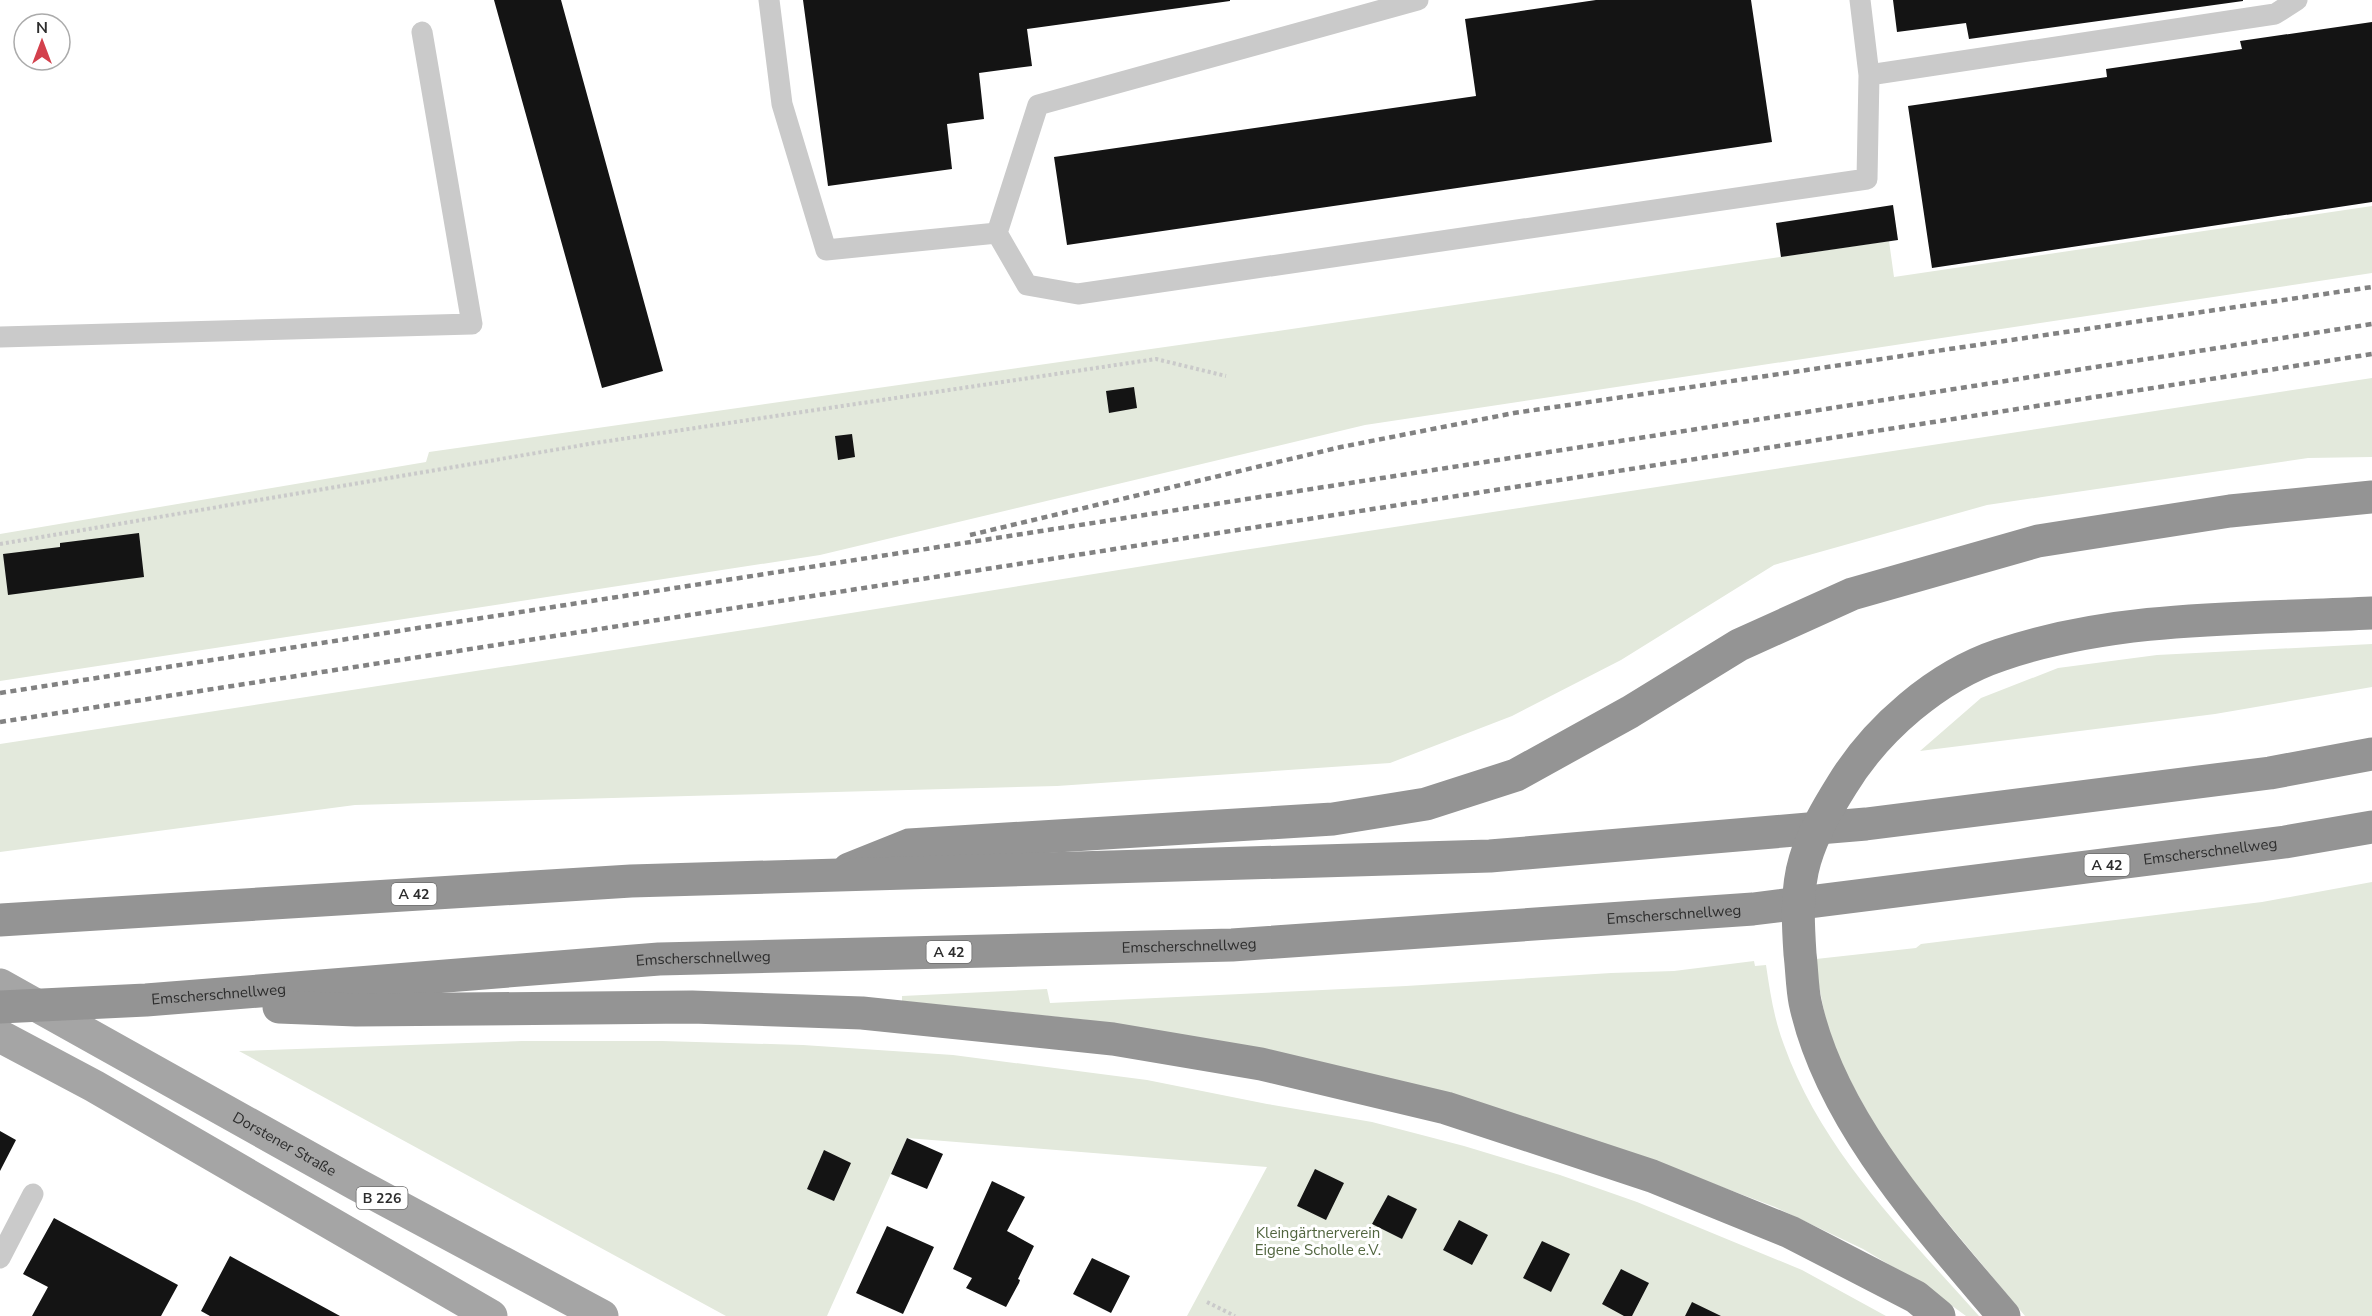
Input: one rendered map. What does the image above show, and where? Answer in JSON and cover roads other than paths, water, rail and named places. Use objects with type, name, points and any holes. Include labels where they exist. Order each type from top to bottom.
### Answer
[{"type":"highway","points":[[829,877],[909,844],[1333,819],[1426,804],[1516,775],[1630,712],[1739,645],[1852,594],[2038,541],[2230,511],[2372,497]]},
{"type":"highway","points":[[2004,1316],[1929,1227],[1852,1120],[1821,1057],[1804,1001],[1797,919],[1804,861],[1819,822],[1852,769],[1891,723],[1947,681],[1996,656],[2049,640],[2116,628],[2372,613]]},
{"type":"highway","name":"A 42","points":[[0,920],[631,881],[1490,856],[1866,824],[2270,773],[2372,754]]},
{"type":"highway","name":"Emscherschnellweg","points":[[0,1008],[146,1000],[658,959],[1232,945],[1753,909],[2285,842],[2372,827]]},
{"type":"highway","points":[[146,1000],[356,1010],[692,1007],[862,1012],[1113,1039],[1261,1064],[1446,1108],[1652,1176],[1790,1232],[1916,1298],[1940,1316]]},
{"type":"main road","name":"Dorstener Straße","points":[[0,985],[357,1184],[602,1316]]},
{"type":"main road","points":[[0,1036],[94,1086],[491,1316]]},
{"type":"lane","points":[[769,0],[782,104],[826,249],[997,233]]},
{"type":"lane","points":[[1418,0],[1038,105],[997,233],[1027,285],[1078,294],[1867,179],[1869,75],[1860,0]]},
{"type":"lane","points":[[1869,75],[2275,14],[2297,0]]},
{"type":"lane","points":[[0,337],[472,324],[422,33]]},
{"type":"lane","points":[[0,1258],[33,1194]]},
{"type":"railway","points":[[970,535],[1341,447],[1514,413],[2372,287]]},
{"type":"railway","points":[[0,693],[2372,324]]},
{"type":"railway","points":[[0,722],[2372,354]]},
{"type":"park label","name":"Kleingärtnerverein Eigene Scholle e.V.","points":[[1318,1242]]}]
